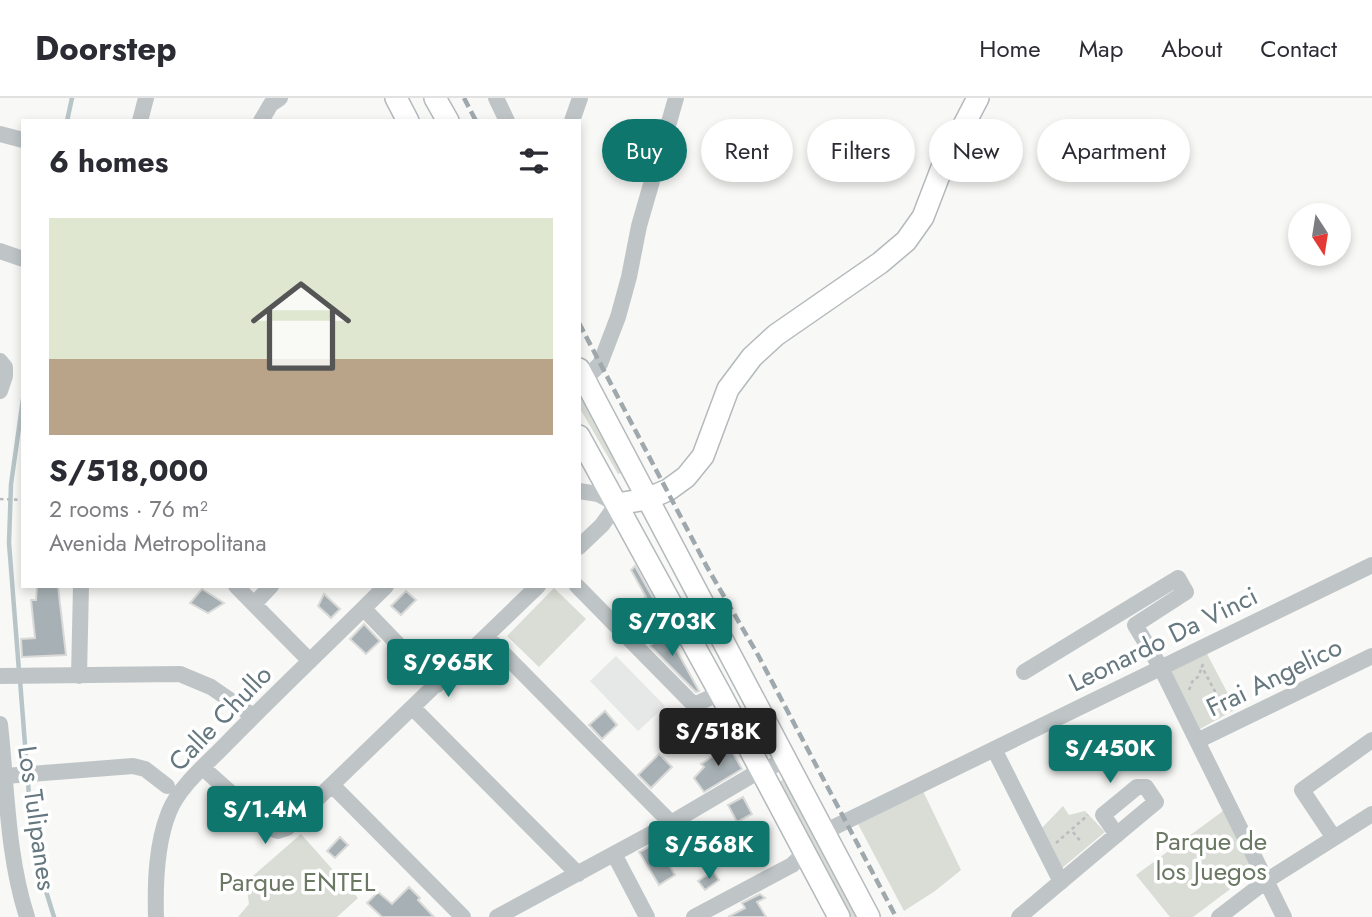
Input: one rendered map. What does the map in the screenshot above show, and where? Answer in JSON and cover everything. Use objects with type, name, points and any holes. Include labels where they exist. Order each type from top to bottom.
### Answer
[{"type":"main road","points":[[396,98],[407,119]]},
{"type":"main road","points":[[435,98],[446,119]]},
{"type":"main road","points":[[617,504],[648,499],[668,490],[686,477],[703,456],[728,389],[752,357],[776,335],[880,264],[906,241],[923,217],[943,164],[978,98]]},
{"type":"main road","points":[[582,374],[869,917]]},
{"type":"main road","points":[[581,440],[839,917]]},
{"type":"street","points":[[141,119],[146,98]]},
{"type":"street","points":[[262,119],[271,104],[280,98]]},
{"type":"street","points":[[496,98],[506,119]]},
{"type":"street","points":[[573,119],[579,98]]},
{"type":"street","points":[[582,374],[600,364],[618,317],[639,226],[676,98]]},
{"type":"street","points":[[0,134],[21,140]]},
{"type":"street","points":[[0,251],[21,258]]},
{"type":"street","points":[[0,362],[5,367],[0,391]]},
{"type":"street","points":[[581,491],[598,494],[617,504],[602,525],[581,545]]},
{"type":"street","name":"Leonardo Da Vinci","points":[[824,832],[1372,565]]},
{"type":"street","points":[[1024,672],[1178,578],[1186,592],[1135,625],[1161,668],[1284,917]]},
{"type":"street","points":[[75,676],[82,588]]},
{"type":"street","points":[[238,588],[310,661]]},
{"type":"street","points":[[255,603],[269,588]]},
{"type":"street","name":"Calle Chullo","points":[[156,917],[159,856],[164,827],[175,802],[203,768],[253,716],[384,588]]},
{"type":"street","points":[[203,768],[270,828],[278,831],[287,828],[536,588]]},
{"type":"street","points":[[579,588],[694,705],[720,693]]},
{"type":"street","points":[[363,609],[437,685]]},
{"type":"street","points":[[486,637],[671,823]]},
{"type":"street","name":"Frai Angelico","points":[[1197,741],[1372,656]]},
{"type":"street","points":[[6,675],[180,674],[211,687],[253,716]]},
{"type":"street","points":[[413,708],[578,874]]},
{"type":"street","name":"Los Tulipanes","points":[[0,724],[20,774],[5,832],[27,917]]},
{"type":"street","points":[[1334,838],[1302,790],[1372,740]]},
{"type":"street","points":[[994,748],[1061,881]]},
{"type":"street","points":[[497,917],[525,910],[578,874],[761,769],[786,761]]},
{"type":"street","points":[[20,774],[133,766],[145,769],[167,786]]},
{"type":"street","points":[[332,785],[463,917]]},
{"type":"street","points":[[1219,917],[1266,881],[1372,814]]},
{"type":"street","points":[[1018,917],[1117,835]]},
{"type":"street","points":[[694,917],[792,865],[805,853]]},
{"type":"street","points":[[614,854],[647,917]]},
{"type":"path","points":[[2,499],[21,500]]},
{"type":"path","points":[[1204,659],[1202,667],[1228,716]]},
{"type":"path","points":[[1048,849],[1090,813]]},
{"type":"path","points":[[1072,831],[1087,848]]},
{"type":"shaded area","points":[[616,656],[665,706],[638,731],[590,681]]},
{"type":"green space","points":[[581,391],[628,471],[618,474],[581,410]]},
{"type":"green space","points":[[554,588],[586,619],[539,667],[507,636]]},
{"type":"green space","points":[[1206,652],[1236,709],[1200,729],[1169,669]]},
{"type":"green space","points":[[787,777],[859,917],[847,917],[776,784]]},
{"type":"green space","points":[[923,791],[961,870],[904,911],[858,824]]},
{"type":"green space","points":[[1063,806],[1069,815],[1085,811],[1105,832],[1062,868],[1040,830]]},
{"type":"green space","name":"Parque de los Juegos","points":[[1223,811],[1253,872],[1193,917],[1170,917],[1136,875]]},
{"type":"green space","name":"Parque ENTEL","points":[[301,834],[358,898],[337,917],[238,917],[249,904],[246,882]]},
{"type":"building","points":[[635,566],[658,607],[660,620],[647,625],[638,602],[646,597],[631,570]]},
{"type":"building","points":[[37,588],[58,588],[66,655],[22,657],[21,639],[35,638],[31,600],[36,600]]},
{"type":"building","points":[[202,589],[224,603],[208,613],[190,603]]},
{"type":"building","points":[[406,591],[416,600],[401,615],[391,606]]},
{"type":"building","points":[[324,594],[340,609],[331,618],[318,606]]},
{"type":"building","points":[[364,624],[380,641],[366,654],[350,639]]},
{"type":"building","points":[[665,629],[699,691],[696,692],[650,646]]},
{"type":"building","points":[[605,711],[617,725],[602,739],[589,725]]},
{"type":"building","points":[[726,741],[742,769],[704,792],[694,778],[704,767],[701,764],[713,756]]},
{"type":"building","points":[[659,754],[672,767],[651,788],[638,775]]},
{"type":"building","points":[[743,797],[752,814],[737,822],[728,805]]},
{"type":"building","points":[[340,837],[348,845],[335,858],[327,851]]},
{"type":"building","points":[[656,843],[675,875],[659,885],[639,852]]},
{"type":"building","points":[[713,871],[719,880],[705,890],[698,881]]},
{"type":"building","points":[[409,887],[434,917],[382,917],[367,903],[378,892],[392,904]]},
{"type":"building","points":[[760,894],[765,898],[757,902],[766,917],[728,917],[745,908],[742,903]]},
{"type":"waterway","points":[[67,119],[72,98]]},
{"type":"waterway","points":[[19,671],[9,543],[11,484],[21,413]]},
{"type":"waterway","points":[[20,680],[30,809],[41,875],[54,917]]},
{"type":"railway","points":[[464,98],[475,119]]},
{"type":"railway","points":[[581,327],[896,917]]}]
